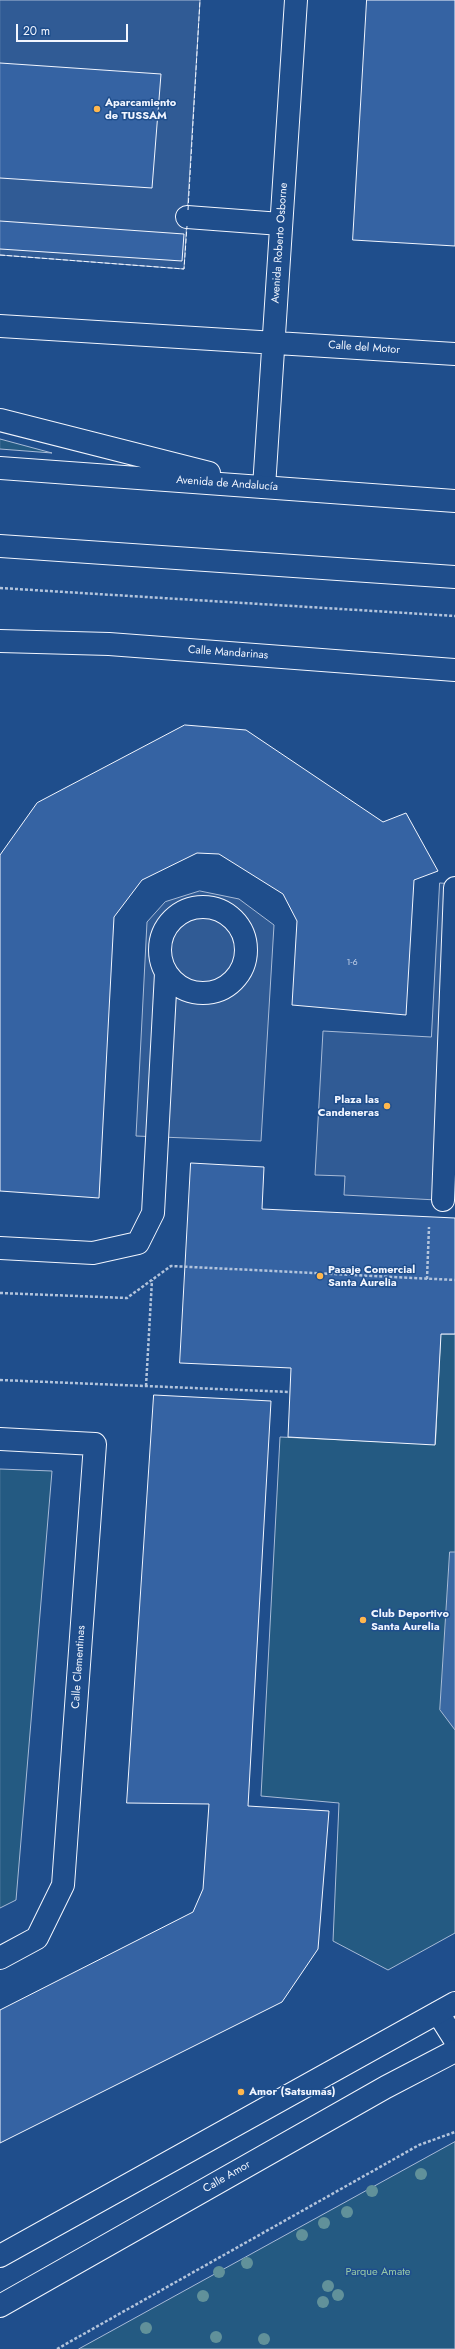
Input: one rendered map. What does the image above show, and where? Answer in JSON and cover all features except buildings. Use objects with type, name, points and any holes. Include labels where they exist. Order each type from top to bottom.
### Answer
[{"type":"main road","name":"Avenida Roberto Osborne","points":[[264,487],[296,0]]},
{"type":"main road","points":[[187,217],[281,224]]},
{"type":"main road","name":"Calle del Motor","points":[[0,326],[455,354]]},
{"type":"main road","points":[[0,420],[264,487]]},
{"type":"main road","name":"Avenida de Andalucía","points":[[0,468],[455,501]]},
{"type":"main road","points":[[0,546],[455,577]]},
{"type":"main road","name":"Calle Mandarinas","points":[[0,641],[109,644],[455,670]]},
{"type":"main road","points":[[443,1200],[455,888]]},
{"type":"main road","points":[[0,1248],[93,1253],[138,1243],[153,1214],[166,972]]},
{"type":"main road","name":"Calle Clementinas","points":[[0,1439],[95,1444],[63,1885],[36,1938],[0,1958]]},
{"type":"main road","points":[[0,2256],[447,2008],[455,2040]]},
{"type":"main road","name":"Calle Amor","points":[[0,2306],[386,2087],[455,2051]]},
{"type":"path","points":[[0,588],[455,616]]},
{"type":"path","points":[[426,1278],[429,1223]]},
{"type":"path","points":[[0,1293],[126,1298],[172,1266],[455,1280]]},
{"type":"path","points":[[146,1386],[152,1280]]},
{"type":"path","points":[[0,1380],[290,1392]]},
{"type":"path","points":[[57,2349],[419,2144],[455,2132]]},
{"type":"green space","points":[[0,439],[52,453],[0,449]]},
{"type":"green space","name":"Club Deportivo Santa Aurelia","points":[[441,1334],[455,1334],[455,1933],[388,1970],[333,1941],[339,1803],[261,1796],[280,1437],[435,1444]]},
{"type":"green space","points":[[0,1469],[52,1471],[16,1900],[0,1908]]},
{"type":"green space","name":"Parque Amate","points":[[455,2142],[455,2349],[79,2349]]},
{"type":"shaded area","name":"Aparcamiento de TUSSAM","points":[[0,0],[200,0],[184,269],[0,255]]},
{"type":"shaded area","name":"Plaza las Candeneras","points":[[440,883],[455,884],[455,1201],[344,1195],[345,1176],[315,1175],[323,1031],[431,1037]]},
{"type":"shaded area","points":[[200,891],[239,899],[274,925],[261,1141],[136,1136],[147,922],[165,902]]},
{"type":"shaded area","points":[[450,1552],[455,1552],[455,1730],[440,1710]]},
{"type":"fence","points":[[188,210],[200,0]]},
{"type":"fence","points":[[0,255],[184,269],[187,226]]},
{"type":"place","name":"Aparcamiento de TUSSAM","points":[[97,109]]},
{"type":"place","name":"Plaza las Candeneras","points":[[387,1106]]},
{"type":"place","name":"Pasaje Comercial Santa Aurelia","points":[[320,1276]]},
{"type":"place","name":"Club Deportivo Santa Aurelia","points":[[363,1620]]},
{"type":"place","name":"Amor (Satsumas)","points":[[241,2092]]}]
